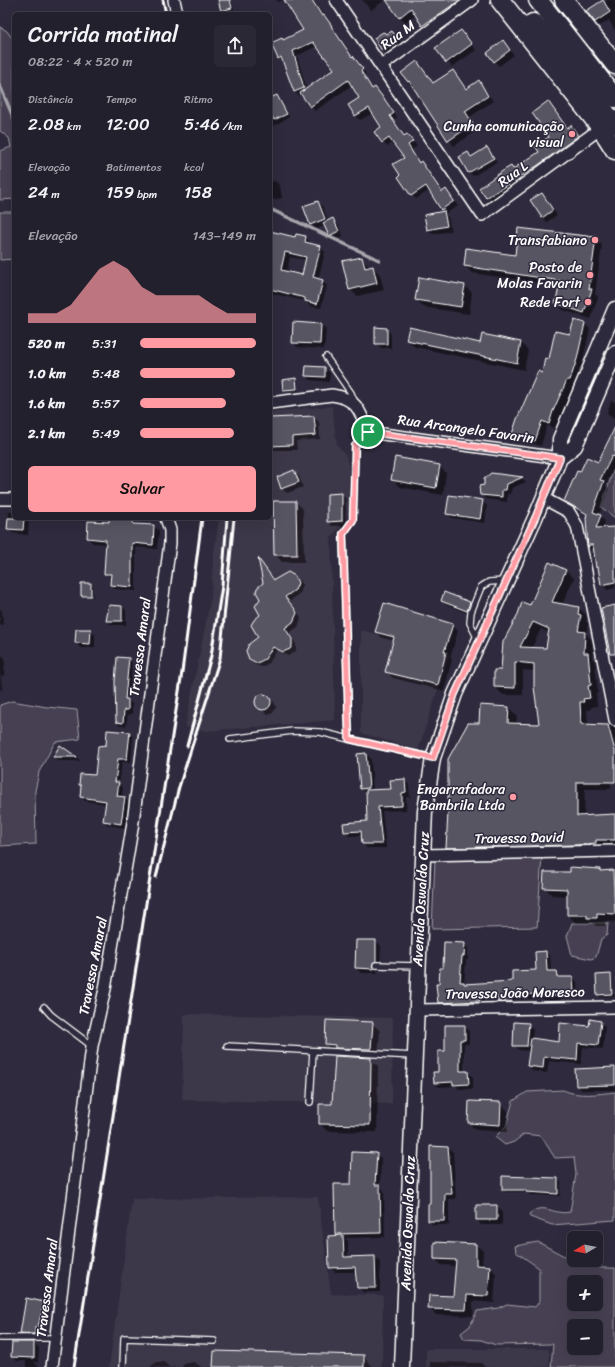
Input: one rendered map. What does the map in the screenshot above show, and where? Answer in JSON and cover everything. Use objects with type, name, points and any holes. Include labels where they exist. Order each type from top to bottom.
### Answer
[{"type":"highway","points":[[500,0],[608,126]]},
{"type":"highway","points":[[515,0],[608,126],[615,150]]},
{"type":"highway","points":[[538,0],[615,98]]},
{"type":"highway","points":[[567,1],[615,66]]},
{"type":"street","points":[[174,0],[177,12]]},
{"type":"street","points":[[336,0],[381,66]]},
{"type":"street","name":"Rua M","points":[[381,66],[472,0]]},
{"type":"street","name":"Rua L","points":[[381,66],[482,215],[608,126]]},
{"type":"street","name":"Avenida Oswaldo Cruz","points":[[402,1367],[425,811],[433,758],[455,694],[560,458],[560,439],[615,309]]},
{"type":"street","name":"Avenida Oswaldo Cruz","points":[[560,458],[575,446],[615,353]]},
{"type":"street","points":[[592,364],[608,369]]},
{"type":"street","points":[[272,403],[332,395],[348,398],[361,412],[368,432]]},
{"type":"street","name":"Rua Arcangelo Favarin","points":[[368,432],[560,458]]},
{"type":"street","points":[[0,498],[12,499]]},
{"type":"street","points":[[543,498],[569,512],[578,526],[615,720]]},
{"type":"street","name":"Travessa Amaral","points":[[52,1367],[92,1046],[105,988],[132,829],[170,530],[167,520]]},
{"type":"street","name":"Travessa David","points":[[423,855],[615,851]]},
{"type":"street","name":"Travessa João Moresco","points":[[416,1010],[615,1007]]},
{"type":"lane","points":[[326,357],[351,394],[356,405]]},
{"type":"lane","points":[[349,739],[343,534],[353,520],[355,446],[368,432]]},
{"type":"lane","points":[[479,641],[470,623],[471,612],[481,588],[489,582],[506,581]]},
{"type":"lane","points":[[230,739],[293,731],[320,732],[433,758]]},
{"type":"lane","points":[[376,965],[418,966]]},
{"type":"lane","points":[[44,1007],[51,1015],[92,1046]]},
{"type":"lane","points":[[227,1046],[414,1056]]},
{"type":"lane","points":[[310,1102],[313,1051]]},
{"type":"lane","points":[[0,1338],[56,1338]]},
{"type":"lane","points":[[123,1367],[124,1338],[214,1341]]},
{"type":"shaded area","points":[[0,27],[7,31],[12,38],[12,199],[0,200],[0,151],[11,147],[9,138],[0,131]]},
{"type":"shaded area","points":[[0,212],[12,212],[12,259],[0,260]]},
{"type":"shaded area","points":[[332,406],[337,445],[346,456],[350,471],[349,515],[331,538],[335,720],[207,731],[185,727],[211,597],[213,559],[219,520],[272,520],[272,412]]},
{"type":"shaded area","points":[[615,466],[615,518],[601,507]]},
{"type":"shaded area","points":[[361,630],[450,653],[418,750],[361,733]]},
{"type":"shaded area","points":[[12,701],[77,710],[80,739],[55,742],[39,772],[35,791],[36,844],[0,846],[0,705]]},
{"type":"shaded area","points":[[542,856],[537,927],[432,929],[435,860]]},
{"type":"shaded area","points":[[572,923],[608,923],[607,935],[601,939],[596,957],[591,959],[572,955],[567,936]]},
{"type":"shaded area","points":[[184,1014],[393,1018],[392,1104],[182,1100]]},
{"type":"shaded area","points":[[563,1090],[575,1094],[615,1092],[615,1220],[552,1225],[530,1217],[529,1214],[534,1210],[539,1209],[564,1213],[570,1212],[576,1174],[574,1157],[555,1158],[541,1136],[524,1134],[514,1142],[505,1145],[495,1137],[506,1126],[513,1101],[527,1092]]},
{"type":"shaded area","points":[[318,1197],[331,1294],[383,1295],[382,1367],[109,1367],[132,1199]]},
{"type":"shaded area","points":[[538,1242],[564,1256],[567,1255],[567,1267],[615,1268],[615,1367],[551,1367],[553,1344],[496,1345],[481,1340],[464,1339],[461,1333],[470,1326],[477,1311],[498,1308],[507,1304],[535,1307],[539,1302],[539,1268],[516,1252],[515,1246]]},
{"type":"shaded area","points":[[426,1349],[549,1349],[549,1367],[426,1367]]},
{"type":"building","points":[[218,0],[230,0],[232,8],[221,11]]},
{"type":"building","points":[[284,0],[312,0],[322,16],[324,15],[332,26],[352,57],[353,56],[363,69],[361,71],[372,89],[375,87],[394,113],[390,116],[404,136],[407,134],[413,141],[408,145],[419,163],[421,161],[442,192],[446,189],[454,201],[441,210],[426,186],[411,196],[398,177],[400,175],[393,164],[404,158],[389,138],[382,143],[374,132],[381,127],[369,108],[355,116],[348,105],[359,98],[348,80],[310,107],[300,93],[334,69],[313,42],[293,51],[304,88],[294,92],[281,57],[278,59],[272,43],[282,38],[283,40],[303,30]]},
{"type":"building","points":[[386,0],[460,0],[422,26],[411,8],[399,18]]},
{"type":"building","points":[[603,0],[610,12],[595,22],[586,11]]},
{"type":"building","points":[[461,30],[472,44],[446,63],[435,48]]},
{"type":"building","points":[[392,31],[398,39],[382,51],[374,38],[383,32],[387,34]]},
{"type":"building","points":[[503,40],[510,50],[494,62],[487,53]]},
{"type":"building","points":[[417,61],[433,83],[453,70],[466,89],[479,80],[488,96],[465,111],[473,124],[448,141],[409,81],[408,82],[401,73]]},
{"type":"building","points":[[277,95],[287,114],[274,120],[272,116],[272,97]]},
{"type":"building","points":[[548,101],[567,128],[571,125],[578,136],[537,166],[486,198],[479,188],[504,170],[511,166],[513,169],[539,152],[535,146],[549,137],[532,113]]},
{"type":"building","points":[[487,147],[494,158],[468,173],[459,157],[468,152],[471,157]]},
{"type":"building","points":[[542,193],[553,210],[542,218],[530,200]]},
{"type":"building","points":[[318,201],[325,219],[310,225],[303,206]]},
{"type":"building","points":[[444,211],[447,226],[427,230],[424,215]]},
{"type":"building","points":[[333,218],[339,231],[329,236],[323,223]]},
{"type":"building","points":[[518,228],[596,237],[589,289],[592,289],[584,313],[555,303],[561,281],[464,266],[466,248],[515,255]]},
{"type":"building","points":[[272,231],[295,237],[296,234],[306,236],[305,242],[321,246],[313,277],[323,280],[317,304],[305,301],[305,298],[272,290]],"holes":[[[285,252],[306,257],[302,275],[281,270]]]},
{"type":"building","points":[[362,257],[365,268],[373,266],[377,283],[349,290],[342,261]]},
{"type":"building","points":[[419,277],[465,285],[461,307],[415,300]]},
{"type":"building","points":[[574,320],[585,323],[577,359],[570,380],[567,380],[553,411],[549,424],[542,421],[535,441],[512,434],[538,371],[542,373],[545,358],[549,359],[555,331],[570,334]]},
{"type":"building","points":[[293,322],[321,324],[320,344],[292,343]]},
{"type":"building","points":[[375,327],[387,328],[387,344],[375,344]]},
{"type":"building","points":[[409,327],[480,343],[482,334],[521,342],[517,363],[406,340]]},
{"type":"building","points":[[306,366],[325,367],[325,377],[305,376]]},
{"type":"building","points":[[296,378],[297,389],[283,390],[282,380]]},
{"type":"building","points":[[314,416],[316,435],[292,437],[292,445],[272,446],[272,418]]},
{"type":"building","points":[[615,427],[615,457],[612,456],[600,480],[604,481],[593,512],[601,515],[596,528],[615,527],[615,582],[601,585],[598,567],[596,568],[593,545],[589,545],[588,548],[587,514],[564,501],[577,471],[580,472],[587,457],[598,462]]},
{"type":"building","points":[[395,457],[440,465],[436,488],[391,480]]},
{"type":"building","points":[[294,470],[299,482],[281,489],[277,477]]},
{"type":"building","points":[[491,473],[523,477],[507,484],[506,490],[502,490],[502,497],[480,495],[479,486],[484,485],[484,479]]},
{"type":"building","points":[[342,493],[342,521],[327,522],[327,494]]},
{"type":"building","points":[[449,495],[483,500],[480,519],[446,514]]},
{"type":"building","points":[[273,501],[296,501],[297,555],[274,555]]},
{"type":"building","points":[[8,518],[12,518],[12,520],[24,520],[23,530],[7,529]]},
{"type":"building","points":[[109,520],[133,520],[133,524],[154,525],[153,545],[132,543],[132,587],[110,585],[111,574],[104,574],[106,540],[87,538],[88,521],[109,522]]},
{"type":"building","points":[[258,558],[274,580],[288,572],[295,576],[298,583],[295,590],[285,597],[297,613],[293,622],[285,628],[292,639],[292,646],[290,649],[283,652],[273,647],[265,659],[257,663],[249,659],[246,651],[249,644],[258,637],[251,625],[260,615],[255,606],[260,599],[256,592],[257,588],[263,583]]},
{"type":"building","name":"Engarrafadora Bambrila Ltda","points":[[549,562],[566,570],[552,602],[579,607],[578,614],[581,615],[578,631],[585,632],[584,653],[588,653],[591,685],[588,686],[590,698],[583,699],[584,702],[580,702],[581,724],[608,725],[615,751],[615,782],[577,782],[577,816],[615,814],[615,840],[596,840],[596,843],[576,845],[446,848],[448,759],[468,723],[479,723],[480,705],[509,707],[508,723],[539,724],[534,687],[534,664],[515,662],[515,688],[494,687],[494,670],[501,670],[503,642],[518,614],[522,602],[530,605]],"holes":[[[533,622],[549,629],[546,648],[520,647]]]},
{"type":"building","points":[[81,583],[91,583],[91,596],[81,596]]},
{"type":"building","points":[[444,592],[470,602],[467,611],[441,601]]},
{"type":"building","points":[[384,603],[453,624],[444,652],[446,652],[438,685],[385,672],[394,637],[375,632]]},
{"type":"building","points":[[109,605],[122,606],[122,621],[106,621]]},
{"type":"building","points":[[615,605],[615,654],[610,654],[601,608]]},
{"type":"building","points":[[76,629],[91,629],[90,644],[75,643]]},
{"type":"building","points":[[117,657],[129,658],[125,699],[128,699],[128,710],[124,710],[123,723],[116,722],[115,682]]},
{"type":"building","points":[[260,694],[266,694],[271,699],[269,708],[266,710],[260,710],[255,705],[255,699]]},
{"type":"building","points":[[107,730],[130,732],[127,759],[118,759],[115,782],[119,782],[117,796],[125,797],[121,824],[103,821],[106,801],[80,797],[80,774],[95,775],[98,746],[106,745]]},
{"type":"building","points":[[60,745],[77,757],[53,757]]},
{"type":"building","points":[[366,753],[369,788],[360,789],[357,754]]},
{"type":"building","points":[[405,779],[406,792],[402,793],[402,806],[378,807],[382,844],[362,844],[361,831],[344,832],[343,823],[367,821],[366,790],[391,789],[390,780]]},
{"type":"building","points":[[570,867],[600,869],[600,871],[613,870],[615,914],[597,913],[597,918],[587,918],[587,915],[567,915],[567,889],[543,888],[544,872],[570,872]]},
{"type":"building","points":[[356,940],[376,940],[376,961],[372,965],[374,969],[355,968]]},
{"type":"building","points":[[444,942],[465,943],[464,956],[462,956],[460,982],[464,982],[464,984],[512,981],[512,971],[536,970],[535,952],[546,951],[547,971],[557,971],[558,977],[573,977],[574,993],[558,994],[558,996],[540,996],[540,994],[511,995],[511,1002],[498,1002],[498,996],[479,997],[480,1001],[438,1003],[436,984],[439,984],[440,968],[443,968]]},
{"type":"building","points":[[611,974],[612,994],[597,995],[596,975]]},
{"type":"building","points":[[590,1019],[601,1021],[598,1045],[578,1043],[577,1060],[544,1057],[543,1068],[527,1066],[531,1038],[559,1042],[560,1023],[589,1026]]},
{"type":"building","points":[[326,1020],[373,1022],[371,1049],[335,1048],[335,1045],[325,1044]]},
{"type":"building","points":[[514,1022],[529,1023],[527,1046],[513,1046]]},
{"type":"building","points":[[445,1025],[465,1025],[465,1040],[460,1040],[460,1071],[468,1071],[469,1084],[453,1085],[453,1082],[434,1083],[433,1072],[438,1072],[438,1051],[445,1051]]},
{"type":"building","points":[[335,1056],[371,1058],[370,1125],[319,1124],[319,1104],[332,1104]]},
{"type":"building","points":[[615,1067],[615,1085],[576,1086],[575,1069]]},
{"type":"building","points":[[469,1101],[501,1102],[500,1125],[468,1123]]},
{"type":"building","points":[[430,1146],[448,1147],[452,1194],[445,1194],[444,1221],[428,1221],[428,1204],[430,1204]]},
{"type":"building","points":[[352,1152],[377,1153],[375,1185],[380,1185],[381,1233],[335,1234],[334,1184],[351,1184]]},
{"type":"building","points":[[502,1176],[558,1178],[558,1194],[526,1192],[526,1190],[502,1190]]},
{"type":"building","points":[[476,1205],[497,1205],[497,1220],[476,1220]]},
{"type":"building","points":[[343,1235],[344,1257],[375,1256],[376,1288],[357,1288],[355,1267],[329,1268],[328,1236]]},
{"type":"building","points":[[434,1242],[476,1244],[476,1265],[490,1266],[488,1296],[467,1295],[466,1310],[428,1309],[429,1295],[453,1296],[456,1260],[434,1259]]},
{"type":"building","points":[[26,1298],[44,1302],[38,1327],[35,1326],[35,1334],[20,1334]]},
{"type":"building","points":[[12,1342],[34,1342],[34,1358],[11,1357]]},
{"type":"building","points":[[214,1351],[364,1355],[364,1367],[213,1367]]},
{"type":"waterway","points":[[0,86],[12,114]]},
{"type":"waterway","points":[[272,210],[379,260]]},
{"type":"railway","points":[[163,0],[166,12]]},
{"type":"railway","points":[[74,1367],[182,672],[202,520]]},
{"type":"railway","points":[[187,746],[211,656],[222,586],[227,520]]},
{"type":"railway","points":[[156,877],[179,787],[220,658],[234,520]]},
{"type":"place","name":"Cunha comunicação visual","points":[[572,134]]},
{"type":"place","name":"Transfabiano","points":[[595,240]]},
{"type":"place","name":"Posto de Molas Favarin","points":[[590,275]]},
{"type":"place","name":"Rede Fort","points":[[588,302]]},
{"type":"place","name":"Engarrafadora Bambrila Ltda","points":[[513,797]]},
{"type":"route","points":[[368,432],[379,432],[560,458],[535,518],[455,694],[433,758],[349,739],[343,534],[353,520],[355,446],[368,432]]}]
